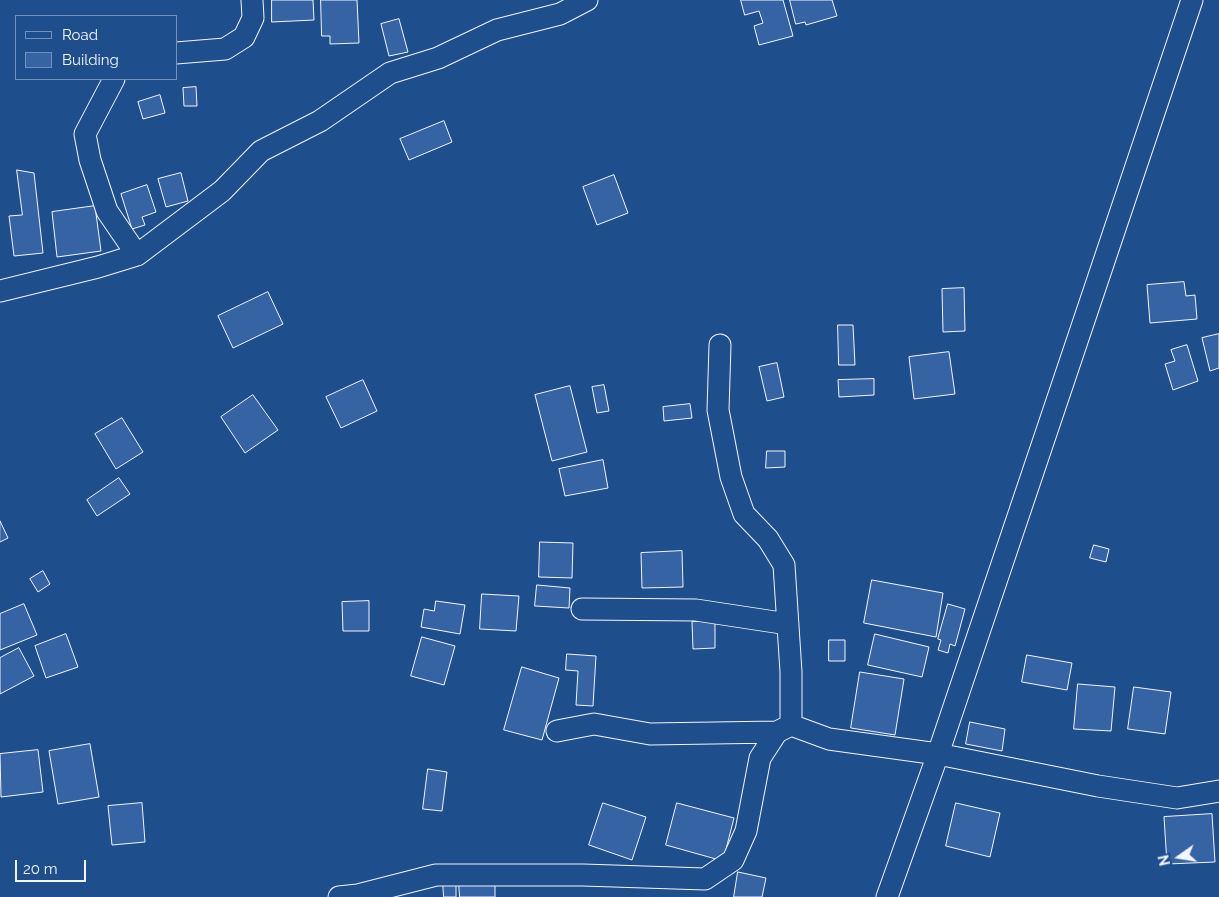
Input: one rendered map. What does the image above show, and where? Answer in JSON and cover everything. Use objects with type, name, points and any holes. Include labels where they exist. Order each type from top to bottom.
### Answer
[{"type":"street","points":[[178,53],[225,49],[244,37],[253,18],[252,0]]},
{"type":"street","points":[[0,291],[98,267],[137,255],[222,191],[260,150],[320,121],[390,73],[438,58],[496,30],[560,14],[587,0]]},
{"type":"street","points":[[887,897],[938,754],[1192,0]]},
{"type":"street","points":[[113,80],[85,134],[90,160],[107,211],[137,255]]},
{"type":"street","points":[[352,896],[436,875],[705,879],[733,860],[746,831],[760,758],[784,728],[791,672],[784,564],[768,540],[744,514],[730,477],[718,410],[720,345]]},
{"type":"street","points":[[582,610],[696,610],[788,624]]},
{"type":"street","points":[[556,731],[594,724],[650,734],[784,728],[828,738],[938,754],[1098,786],[1178,798],[1219,791]]},
{"type":"building","points":[[272,0],[313,0],[314,20],[272,22]]},
{"type":"building","points":[[321,0],[357,0],[359,43],[330,44],[330,36],[322,36]]},
{"type":"building","points":[[741,0],[783,0],[793,36],[759,45],[754,26],[763,23],[759,11],[745,15]]},
{"type":"building","points":[[790,0],[832,0],[837,16],[806,25],[805,22],[796,24]]},
{"type":"building","points":[[399,19],[408,52],[389,56],[381,24]]},
{"type":"building","points":[[196,87],[197,106],[184,106],[183,88]]},
{"type":"building","points":[[160,95],[165,113],[143,119],[138,102]]},
{"type":"building","points":[[444,121],[452,142],[409,160],[400,139]]},
{"type":"building","points":[[17,170],[34,173],[43,253],[14,256],[9,216],[22,215]]},
{"type":"building","points":[[181,173],[188,201],[166,207],[158,179]]},
{"type":"building","points":[[614,175],[628,213],[597,225],[583,187]]},
{"type":"building","points":[[147,185],[156,212],[142,217],[145,225],[132,229],[121,194]]},
{"type":"building","points":[[95,206],[101,251],[57,257],[52,212]]},
{"type":"building","points":[[1184,282],[1186,296],[1195,295],[1197,319],[1150,323],[1147,285]]},
{"type":"building","points":[[964,288],[965,331],[943,332],[942,289]]},
{"type":"building","points":[[268,292],[283,324],[233,348],[218,316]]},
{"type":"building","points":[[838,325],[853,325],[855,365],[839,365]]},
{"type":"building","points":[[1219,334],[1219,368],[1210,371],[1202,338]]},
{"type":"building","points":[[1187,345],[1198,381],[1173,390],[1165,364],[1175,361],[1171,350]]},
{"type":"building","points":[[949,352],[955,394],[914,399],[909,357]]},
{"type":"building","points":[[777,363],[784,397],[767,401],[759,367]]},
{"type":"building","points":[[874,379],[874,395],[839,397],[838,380]]},
{"type":"building","points":[[363,380],[377,411],[341,428],[326,397]]},
{"type":"building","points":[[604,385],[609,411],[597,413],[592,387]]},
{"type":"building","points":[[570,386],[587,452],[552,461],[535,395]]},
{"type":"building","points":[[253,395],[278,430],[245,453],[221,417]]},
{"type":"building","points":[[690,404],[692,418],[664,421],[663,407]]},
{"type":"building","points":[[122,418],[143,452],[116,469],[95,434]]},
{"type":"building","points":[[767,451],[785,451],[785,467],[766,468]]},
{"type":"building","points":[[603,460],[608,488],[565,496],[559,469]]},
{"type":"building","points":[[119,478],[130,494],[97,516],[87,500]]},
{"type":"building","points":[[0,521],[8,538],[0,542]]},
{"type":"building","points":[[540,542],[573,543],[572,578],[539,577]]},
{"type":"building","points":[[1094,545],[1109,549],[1106,562],[1090,558]]},
{"type":"building","points":[[682,551],[683,587],[642,588],[641,553]]},
{"type":"building","points":[[43,571],[50,584],[38,592],[30,579]]},
{"type":"building","points":[[872,580],[943,593],[936,637],[864,623]]},
{"type":"building","points":[[537,585],[570,588],[569,608],[535,606]]},
{"type":"building","points":[[482,594],[519,596],[516,631],[480,629]]},
{"type":"building","points":[[369,601],[369,631],[343,631],[342,602]]},
{"type":"building","points":[[436,601],[465,605],[460,634],[421,627],[424,609],[434,611]]},
{"type":"building","points":[[24,604],[37,635],[0,650],[0,614]]},
{"type":"building","points":[[948,604],[965,609],[955,646],[950,644],[948,653],[938,650],[941,640],[938,639]]},
{"type":"building","points":[[715,621],[715,648],[693,649],[692,622]]},
{"type":"building","points":[[66,634],[78,667],[46,678],[35,646]]},
{"type":"building","points":[[875,634],[929,647],[922,677],[868,665]]},
{"type":"building","points":[[422,637],[455,646],[444,685],[411,676]]},
{"type":"building","points":[[829,640],[845,640],[845,661],[829,661]]},
{"type":"building","points":[[19,648],[34,676],[0,694],[0,658]]},
{"type":"building","points":[[567,654],[596,656],[593,706],[576,705],[578,671],[566,670]]},
{"type":"building","points":[[1027,655],[1072,663],[1067,690],[1022,682]]},
{"type":"building","points":[[522,667],[559,678],[542,740],[504,730]]},
{"type":"building","points":[[860,672],[904,679],[895,735],[851,728]]},
{"type":"building","points":[[1078,684],[1115,687],[1111,731],[1074,729]]},
{"type":"building","points":[[1134,687],[1171,692],[1165,734],[1128,729]]},
{"type":"building","points":[[970,722],[1005,729],[1002,751],[966,744]]},
{"type":"building","points":[[90,744],[99,797],[58,804],[49,751]]},
{"type":"building","points":[[38,750],[43,792],[1,797],[0,754]]},
{"type":"building","points":[[428,769],[447,772],[442,811],[423,809]]},
{"type":"building","points":[[142,803],[145,842],[112,845],[108,806]]},
{"type":"building","points":[[603,803],[646,817],[632,860],[589,845]]},
{"type":"building","points":[[677,803],[734,818],[723,861],[666,845]]},
{"type":"building","points":[[956,803],[1000,813],[990,857],[946,846]]},
{"type":"building","points":[[1212,814],[1215,862],[1167,864],[1164,817]]},
{"type":"building","points":[[738,872],[766,878],[762,897],[734,897]]},
{"type":"building","points":[[443,882],[456,882],[456,897],[444,897]]},
{"type":"building","points":[[459,883],[495,883],[495,897],[460,897]]}]
